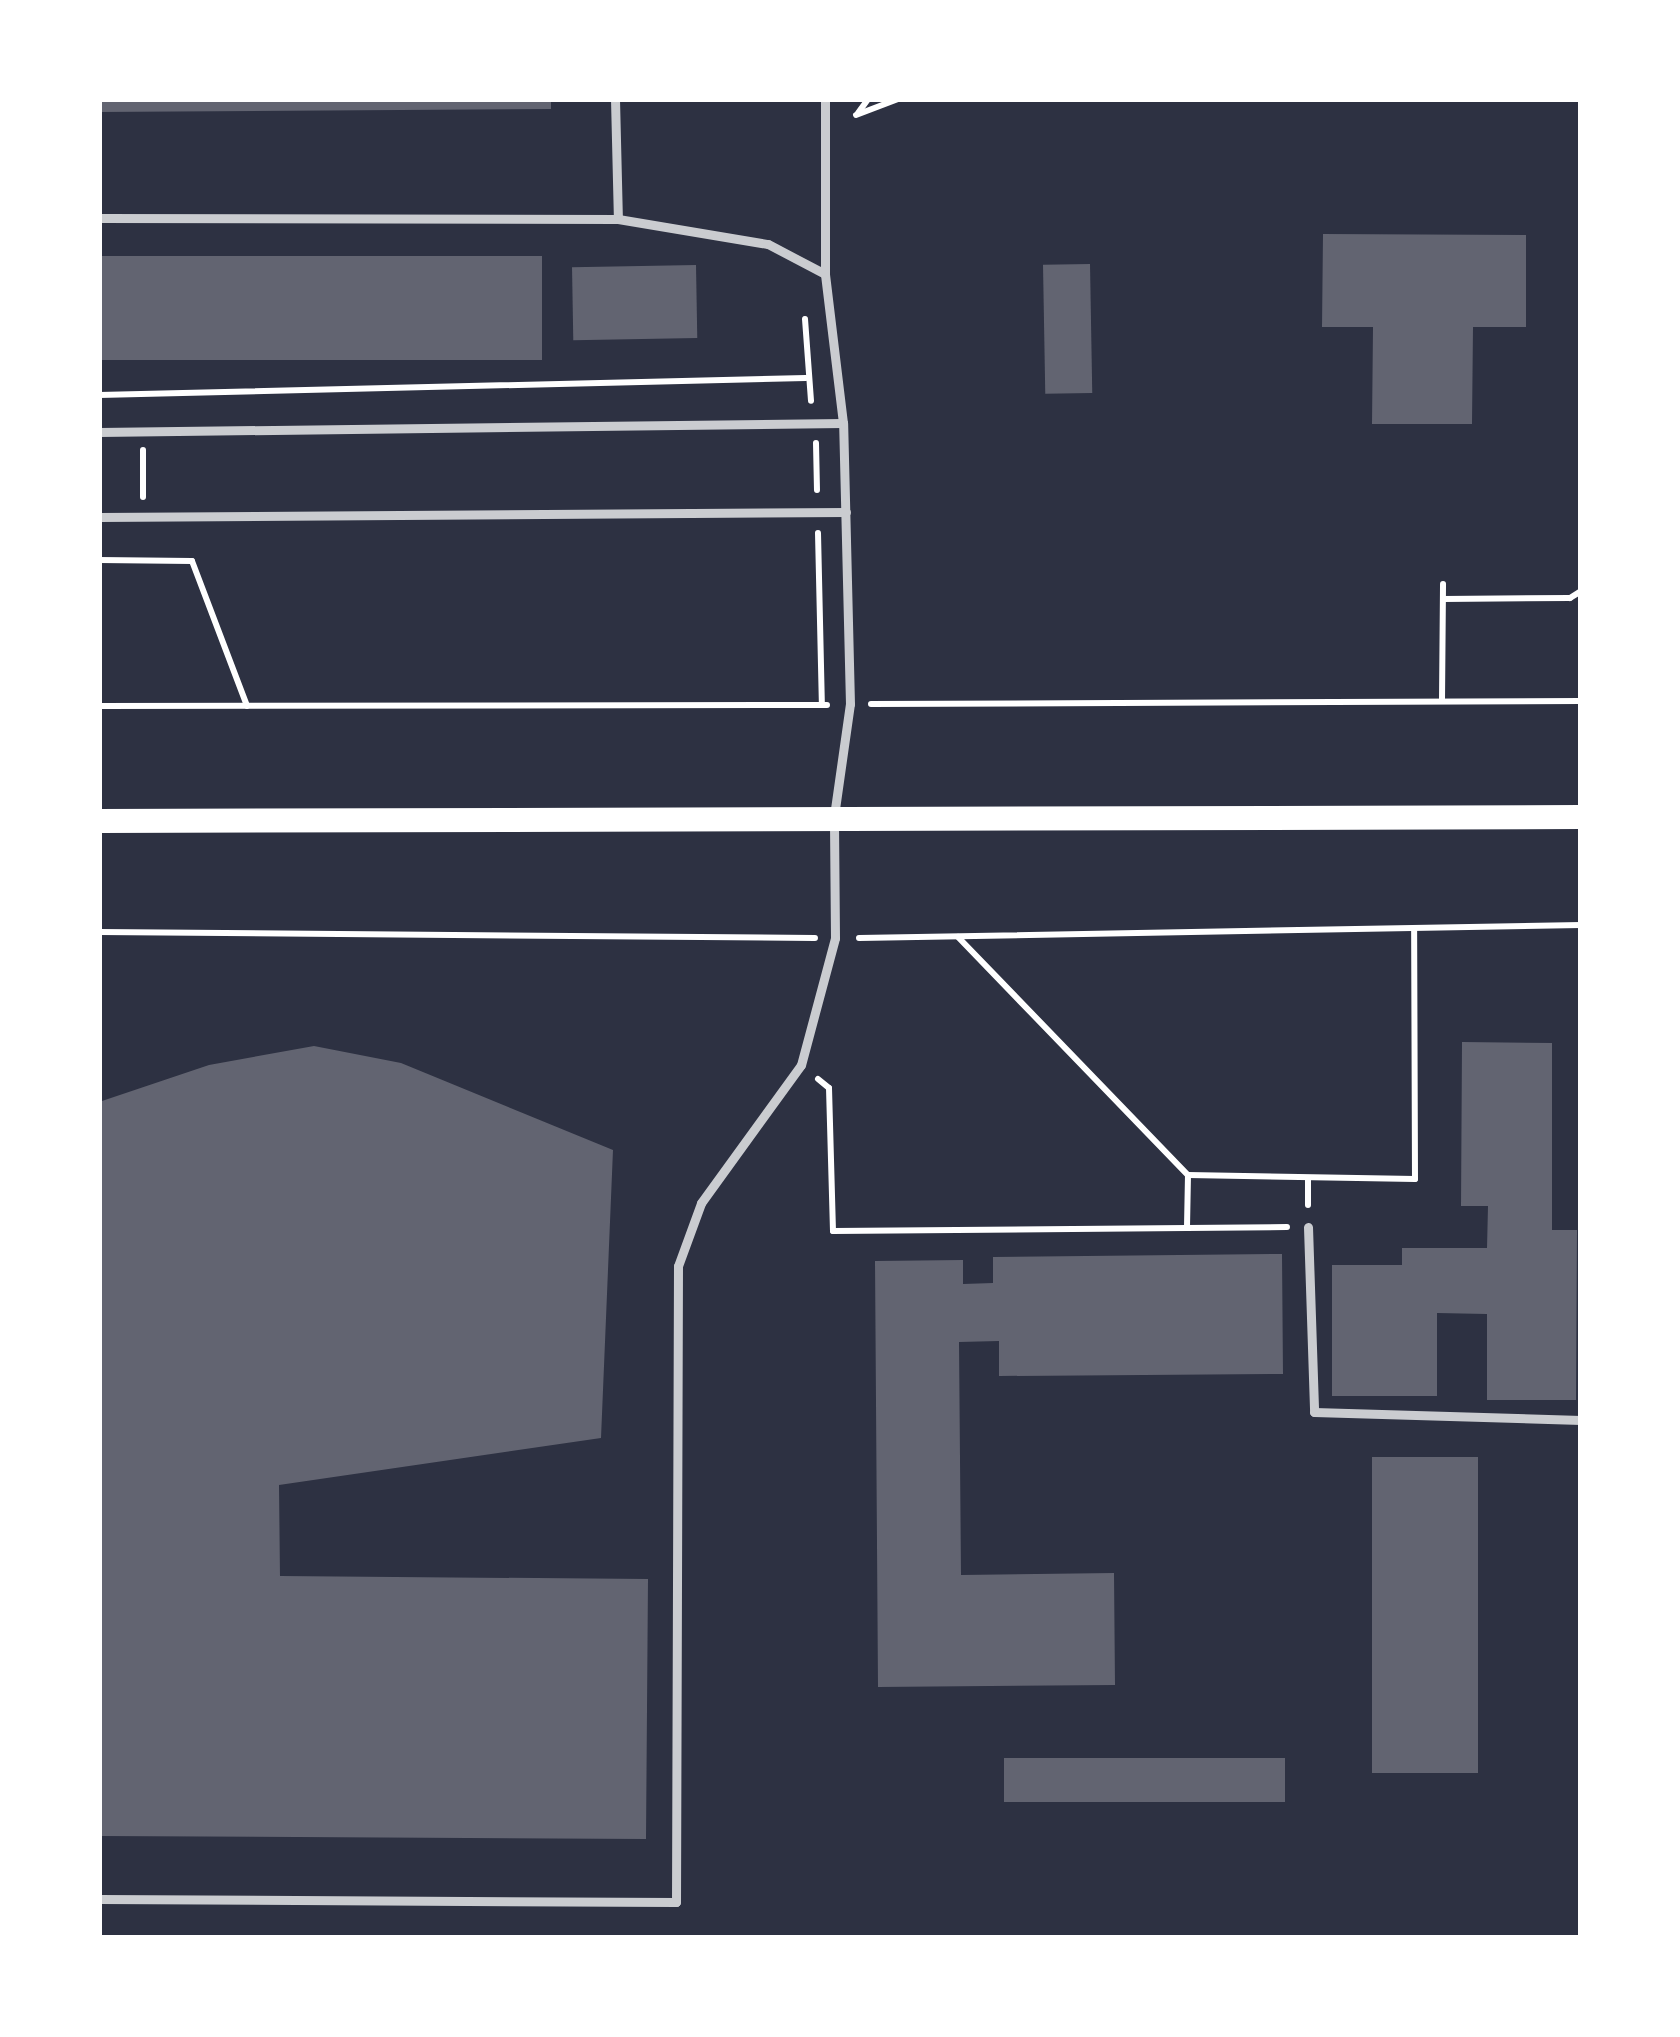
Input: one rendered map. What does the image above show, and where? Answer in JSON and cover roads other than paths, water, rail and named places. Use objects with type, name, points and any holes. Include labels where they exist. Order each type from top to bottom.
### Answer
[{"type":"main road","points":[[99,821],[1581,817]]},
{"type":"lane","points":[[615,99],[617,219]]},
{"type":"lane","points":[[99,1899],[676,1902],[678,1266],[701,1203],[802,1065],[835,938],[834,817],[850,704],[843,423],[825,274],[825,99]]},
{"type":"lane","points":[[99,218],[617,219],[768,244],[825,274]]},
{"type":"lane","points":[[99,432],[843,423]]},
{"type":"lane","points":[[99,518],[846,512]]},
{"type":"lane","points":[[1308,1227],[1314,1412],[1581,1420]]}]
